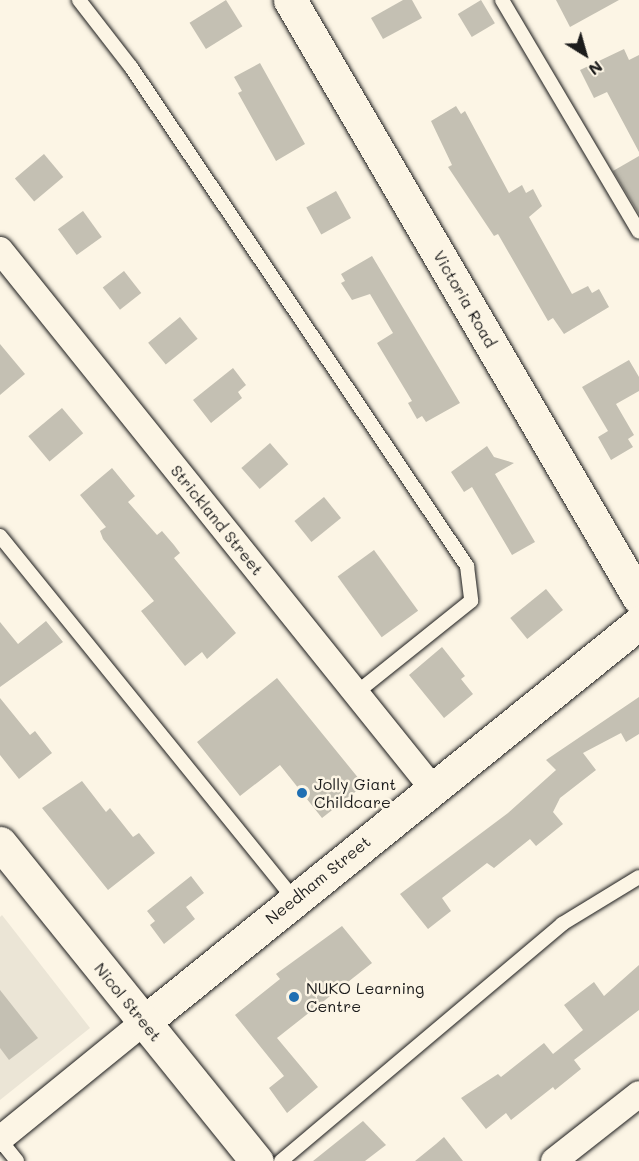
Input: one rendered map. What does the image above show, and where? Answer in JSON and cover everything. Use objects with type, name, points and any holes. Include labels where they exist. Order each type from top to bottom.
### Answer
[{"type":"main road","name":"Victoria Road","points":[[290,0],[639,598]]},
{"type":"main road","name":"Needham Street","points":[[144,1022],[639,623]]},
{"type":"main road","name":"Nicol Street","points":[[0,843],[257,1161]]},
{"type":"street","name":"Strickland Street","points":[[0,250],[433,789]]},
{"type":"street","name":"Needham Street","points":[[1,1135],[144,1022]]},
{"type":"street","points":[[554,1161],[639,1094]]},
{"type":"lane","points":[[79,0],[131,67],[467,566],[471,601],[356,693]]},
{"type":"lane","points":[[502,0],[639,232]]},
{"type":"lane","points":[[0,536],[294,899]]},
{"type":"lane","points":[[280,1161],[562,924],[639,877]]},
{"type":"lane","points":[[1,1135],[17,1161]]},
{"type":"shaded area","points":[[2,915],[90,1028],[0,1100],[0,917]]},
{"type":"building","points":[[226,0],[242,26],[206,49],[190,23]]},
{"type":"building","points":[[403,0],[412,0],[422,18],[383,39],[371,18]]},
{"type":"building","points":[[481,0],[495,23],[472,37],[458,14]]},
{"type":"building","points":[[556,0],[619,0],[570,27]]},
{"type":"building","points":[[624,49],[629,60],[639,55],[639,152],[607,92],[594,98],[580,70]]},
{"type":"building","points":[[260,63],[305,144],[276,161],[238,93],[242,91],[234,77]]},
{"type":"building","points":[[456,106],[461,114],[465,111],[509,193],[522,185],[526,193],[533,189],[542,206],[529,217],[572,294],[588,286],[592,293],[599,289],[609,307],[564,334],[553,318],[548,321],[498,234],[494,236],[448,167],[452,165],[431,121]]},
{"type":"building","points":[[44,154],[63,177],[34,201],[15,178]]},
{"type":"building","points":[[639,156],[639,214],[613,171]]},
{"type":"building","points":[[336,191],[351,218],[321,235],[306,207]]},
{"type":"building","points":[[83,211],[102,237],[77,255],[58,229]]},
{"type":"building","points":[[372,256],[460,403],[426,422],[422,416],[417,419],[408,403],[412,401],[377,343],[393,333],[370,294],[352,300],[341,283],[345,281],[341,274]]},
{"type":"building","points":[[124,271],[141,293],[120,310],[103,288]]},
{"type":"building","points":[[180,317],[198,339],[166,365],[148,343]]},
{"type":"building","points":[[0,344],[25,374],[0,395]]},
{"type":"building","points":[[629,360],[639,377],[639,391],[616,404],[634,435],[628,439],[633,447],[611,460],[598,437],[608,431],[582,387]]},
{"type":"building","points":[[233,368],[246,385],[238,392],[242,398],[211,423],[193,400]]},
{"type":"building","points":[[62,408],[83,433],[50,462],[28,436]]},
{"type":"building","points":[[270,443],[288,464],[260,489],[241,468]]},
{"type":"building","points":[[487,446],[494,457],[514,463],[495,474],[535,542],[512,555],[472,487],[464,492],[451,472]]},
{"type":"building","points":[[112,468],[135,496],[128,502],[157,535],[162,531],[174,545],[180,553],[174,558],[236,633],[207,659],[202,652],[185,666],[141,611],[154,601],[103,539],[100,531],[106,527],[80,495]]},
{"type":"building","points":[[324,497],[341,518],[311,542],[294,521]]},
{"type":"building","points":[[374,550],[418,611],[382,637],[338,576]]},
{"type":"building","points":[[546,589],[563,610],[527,639],[510,618]]},
{"type":"building","points":[[46,621],[63,642],[0,687],[0,622],[18,644]]},
{"type":"building","points":[[442,647],[465,676],[461,679],[473,694],[444,718],[409,675]]},
{"type":"building","points":[[277,678],[364,785],[322,818],[280,765],[240,796],[197,742]]},
{"type":"building","points":[[639,697],[639,734],[626,742],[621,733],[583,753],[596,770],[560,798],[553,812],[563,824],[536,846],[530,839],[494,868],[487,863],[442,898],[451,911],[428,929],[400,894],[508,813],[556,770],[546,760]]},
{"type":"building","points":[[0,698],[30,735],[35,731],[52,753],[19,779],[0,755]]},
{"type":"building","points":[[82,781],[106,812],[110,808],[133,837],[139,833],[155,853],[108,890],[42,808]]},
{"type":"building","points":[[191,876],[204,893],[186,907],[195,919],[164,944],[150,925],[155,921],[147,911]]},
{"type":"building","name":"NUKO Learning Centre","points":[[342,926],[372,963],[277,1038],[318,1087],[287,1113],[269,1088],[284,1076],[235,1015],[280,979],[276,974]]},
{"type":"building","points":[[639,965],[639,1010],[574,1060],[581,1069],[555,1090],[553,1087],[511,1120],[506,1113],[486,1129],[461,1098],[498,1074],[501,1077],[544,1043],[553,1054],[583,1030],[564,1005],[594,982],[604,996]]},
{"type":"building","points":[[0,990],[38,1038],[9,1060],[0,1048]]},
{"type":"building","points":[[363,1121],[386,1145],[365,1161],[313,1161]]},
{"type":"building","points":[[444,1137],[463,1161],[415,1161],[436,1144]]},
{"type":"place","name":"Jolly Giant Childcare","points":[[302,793]]},
{"type":"place","name":"NUKO Learning Centre","points":[[294,997]]}]
